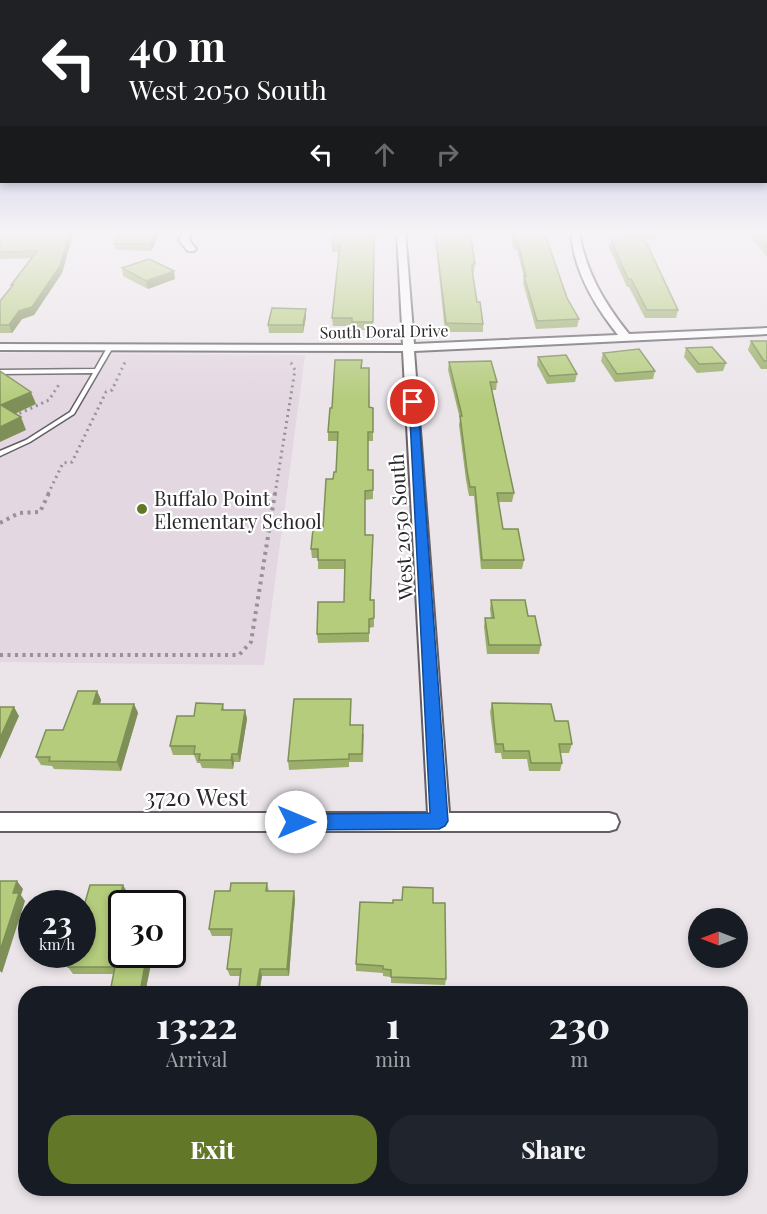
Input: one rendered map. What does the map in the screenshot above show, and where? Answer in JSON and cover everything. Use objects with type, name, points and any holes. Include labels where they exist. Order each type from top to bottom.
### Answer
[{"type":"street","name":"West 2050 South","points":[[405,288],[439,821]]},
{"type":"street","points":[[593,288],[600,304],[626,338]]},
{"type":"street","name":"South Doral Drive","points":[[0,347],[409,348],[767,331]]},
{"type":"street","name":"3720 West","points":[[0,822],[609,822]]},
{"type":"lane","points":[[0,454],[28,441],[72,413],[110,347]]},
{"type":"lane","points":[[0,372],[97,371]]},
{"type":"path","points":[[0,523],[19,513],[40,513],[63,463],[72,462],[106,392],[112,390],[126,360],[137,360]]},
{"type":"path","points":[[0,655],[239,656],[246,650],[251,642],[295,370],[291,363],[283,362]]},
{"type":"path","points":[[7,420],[49,400],[63,378]]},
{"type":"shaded area","name":"Buffalo Point Elementary School","points":[[0,353],[305,355],[264,665],[0,662]]},
{"type":"building","points":[[11,288],[45,288],[32,307],[19,311],[9,325],[0,325],[0,301]]},
{"type":"building","points":[[335,288],[373,288],[373,322],[352,322],[352,318],[332,318]]},
{"type":"building","points":[[442,288],[475,288],[477,302],[480,302],[483,324],[446,323]]},
{"type":"building","points":[[527,288],[563,288],[579,319],[537,321]]},
{"type":"building","points":[[635,288],[667,288],[678,310],[647,310]]},
{"type":"building","points":[[272,308],[306,309],[303,325],[268,325]]},
{"type":"building","points":[[751,341],[767,341],[767,361],[764,361]]},
{"type":"building","points":[[712,347],[726,363],[699,364],[686,348]]},
{"type":"building","points":[[639,349],[655,371],[617,374],[603,353]]},
{"type":"building","points":[[566,355],[577,374],[549,376],[538,357]]},
{"type":"building","points":[[335,360],[362,360],[361,368],[369,368],[369,407],[373,408],[373,432],[368,432],[368,470],[373,470],[373,490],[365,491],[365,535],[373,535],[370,600],[374,600],[374,618],[369,619],[369,633],[317,634],[318,602],[344,602],[345,560],[318,560],[318,549],[311,549],[313,529],[323,529],[326,479],[333,479],[334,472],[336,472],[338,432],[328,432]]},
{"type":"building","points":[[491,361],[497,382],[490,382],[514,493],[497,493],[503,529],[518,529],[524,560],[482,560],[475,487],[470,487],[460,416],[462,416],[449,362]]},
{"type":"building","points":[[0,371],[31,392],[1,405],[21,417],[0,427]]},
{"type":"building","points":[[491,600],[525,600],[528,616],[535,616],[541,645],[489,645],[485,618],[494,618]]},
{"type":"building","points":[[78,691],[97,691],[93,704],[134,704],[117,762],[49,761],[50,757],[36,757],[46,730],[63,730]]},
{"type":"building","points":[[294,699],[351,699],[350,725],[363,725],[362,754],[349,754],[349,759],[288,761]]},
{"type":"building","points":[[196,703],[223,704],[222,710],[245,710],[238,754],[232,754],[231,760],[199,760],[200,754],[194,754],[195,746],[170,746],[177,716],[194,716]]},
{"type":"building","points":[[492,703],[551,704],[555,721],[568,721],[572,744],[559,744],[562,763],[531,763],[529,751],[504,751],[503,744],[496,744]]},
{"type":"building","points":[[0,707],[14,707],[0,738]]},
{"type":"building","points":[[0,881],[17,881],[13,893],[18,893],[18,896],[0,951]]},
{"type":"building","points":[[231,883],[267,883],[266,891],[294,891],[287,969],[260,969],[257,986],[239,986],[241,969],[227,969],[232,929],[209,929],[215,891],[230,891]]},
{"type":"building","points":[[90,885],[123,885],[122,890],[108,890],[108,967],[96,967],[96,890],[89,890]]},
{"type":"building","points":[[403,887],[433,888],[433,903],[445,903],[446,979],[391,977],[391,970],[383,969],[383,966],[356,964],[360,902],[393,903],[393,900],[402,900]]},
{"type":"building","points":[[115,968],[144,968],[141,986],[111,986]]},
{"type":"place","name":"Buffalo Point Elementary School","points":[[142,509]]},
{"type":"route","points":[[296,822],[439,821],[413,402]]}]
